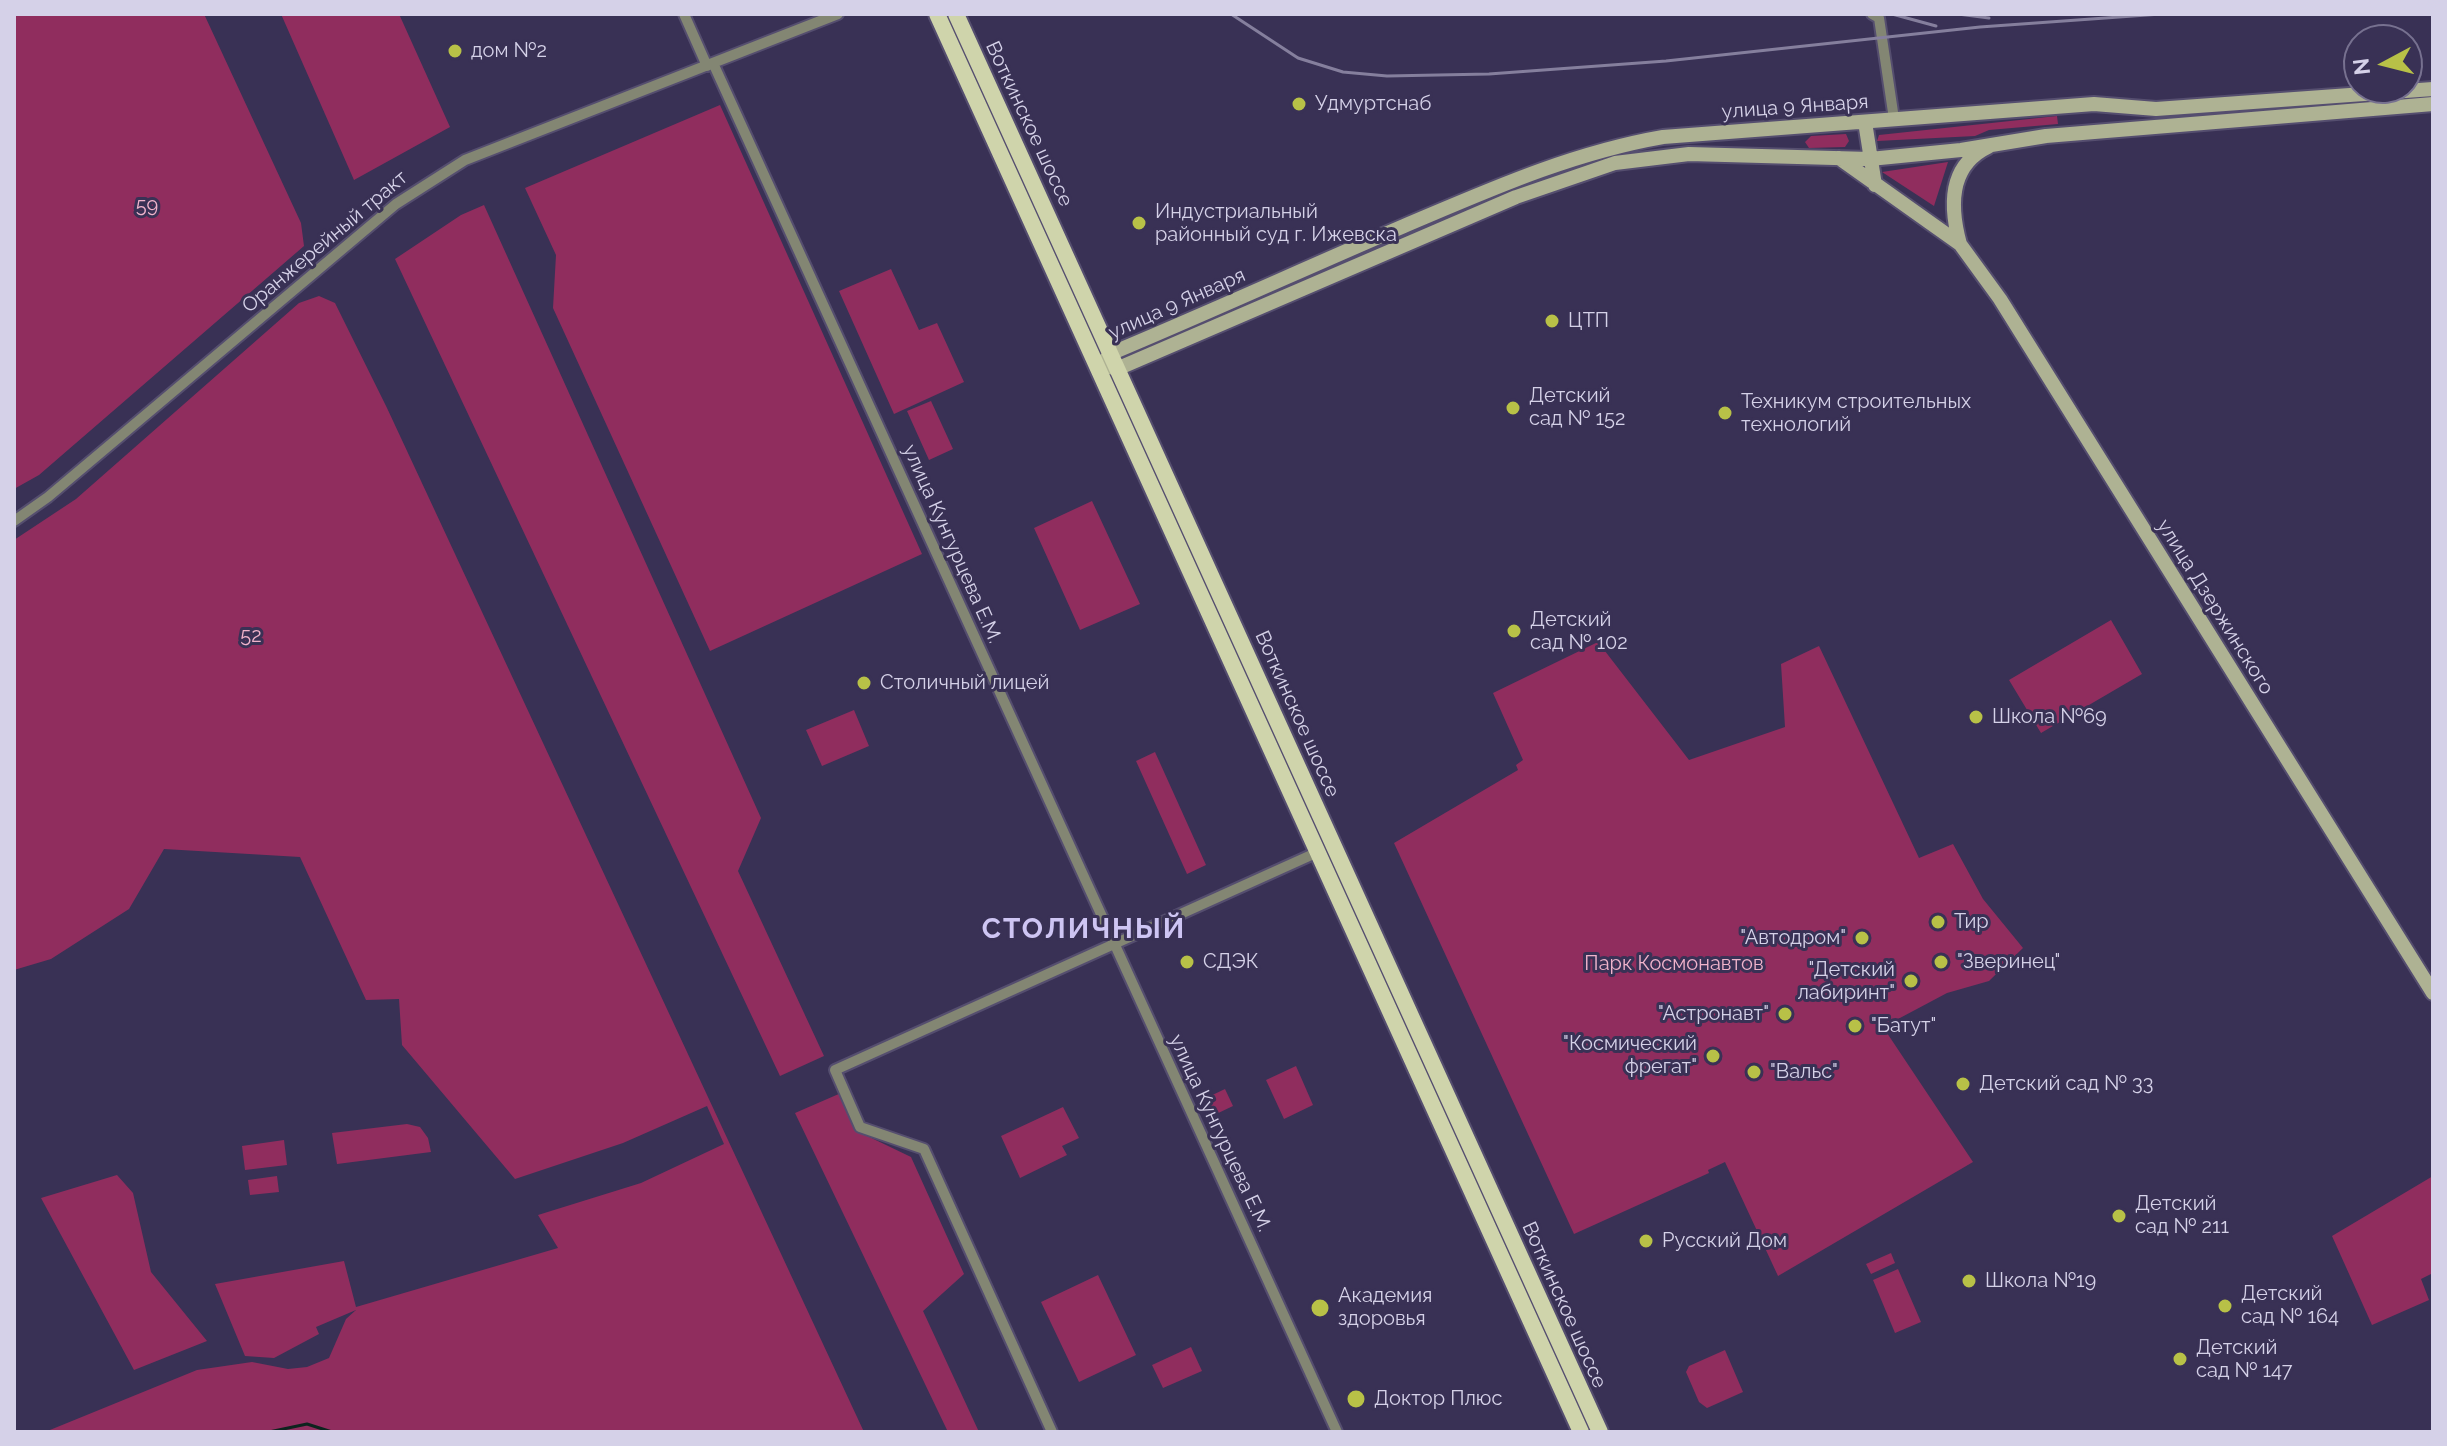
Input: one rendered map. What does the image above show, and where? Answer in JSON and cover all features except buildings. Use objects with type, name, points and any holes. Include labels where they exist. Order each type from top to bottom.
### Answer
[{"type":"main road","name":"Воткинское шоссе","points":[[937,14],[1581,1432]]},
{"type":"main road","name":"Воткинское шоссе","points":[[956,14],[1600,1432]]},
{"type":"main road","name":"улица 9 Января","points":[[1115,360],[1483,192],[1573,157],[1612,146],[1663,137],[2069,106],[2156,109],[2433,89]]},
{"type":"main road","name":"улица 9 Января","points":[[1098,367],[1587,171],[1653,156],[1870,159],[2072,134],[2433,104]]},
{"type":"main road","points":[[2069,106],[2072,134]]},
{"type":"main road","points":[[1865,122],[1875,185]]},
{"type":"main road","name":"улица Дзержинского","points":[[1960,244],[1953,216],[1953,192],[1970,161],[1983,149],[1996,143]]},
{"type":"main road","name":"улица Дзержинского","points":[[1838,158],[1960,244],[2000,299],[2433,993]]},
{"type":"main road","points":[[1483,192],[1489,209]]},
{"type":"street","name":"улица Кунгурцева Е.М.","points":[[684,14],[710,64],[1337,1432]]},
{"type":"street","name":"Оранжерейный тракт","points":[[14,521],[48,497],[429,179],[465,160],[838,14]]},
{"type":"street","points":[[1872,14],[1879,18],[1894,119]]},
{"type":"street","points":[[1052,1432],[924,1149],[860,1127],[835,1070],[1318,852]]},
{"type":"green space","name":"59","points":[[14,14],[204,14],[301,223],[304,246],[39,475],[14,489]]},
{"type":"green space","points":[[281,14],[399,14],[450,127],[354,180]]},
{"type":"green space","points":[[720,105],[922,554],[710,651],[553,308],[556,255],[525,188]]},
{"type":"green space","points":[[2057,116],[2058,124],[1989,130],[1975,136],[1877,141],[1879,135]]},
{"type":"green space","points":[[1846,134],[1849,141],[1845,147],[1809,148],[1805,142],[1811,136]]},
{"type":"green space","points":[[1948,162],[1934,206],[1882,172]]},
{"type":"green space","points":[[484,205],[761,818],[738,871],[824,1056],[780,1076],[395,259],[461,215]]},
{"type":"green space","points":[[891,269],[919,330],[937,323],[964,382],[894,414],[839,291]]},
{"type":"green space","name":"52","points":[[319,296],[335,303],[387,408],[864,1432],[45,1432],[197,1370],[252,1362],[288,1369],[307,1367],[329,1358],[346,1319],[356,1310],[316,1327],[319,1334],[274,1358],[245,1356],[215,1284],[344,1261],[356,1307],[558,1248],[538,1215],[641,1183],[724,1144],[707,1106],[623,1143],[515,1179],[402,1045],[399,999],[366,1000],[300,857],[164,849],[129,909],[51,959],[14,970],[14,540],[76,499],[299,303]]},
{"type":"green space","points":[[931,401],[953,449],[929,460],[907,411]]},
{"type":"green space","points":[[1092,501],[1140,604],[1080,630],[1034,528]]},
{"type":"green space","points":[[2111,620],[2142,674],[2041,733],[2009,680]]},
{"type":"green space","name":"Парк Космонавтов","points":[[1598,642],[1689,760],[1785,727],[1781,664],[1819,646],[1919,858],[1953,844],[1983,899],[2023,948],[1989,981],[1947,993],[1883,1027],[1973,1162],[1778,1276],[1725,1162],[1708,1170],[1709,1173],[1574,1234],[1394,843],[1518,770],[1516,765],[1523,760],[1493,693]]},
{"type":"green space","points":[[854,710],[869,746],[822,766],[806,730]]},
{"type":"green space","points":[[1155,752],[1206,865],[1187,874],[1136,761]]},
{"type":"green space","points":[[1296,1066],[1313,1105],[1284,1119],[1266,1080]]},
{"type":"green space","points":[[1225,1089],[1233,1106],[1212,1116],[1204,1099]]},
{"type":"green space","points":[[841,1093],[859,1132],[911,1157],[964,1274],[923,1311],[979,1432],[948,1432],[795,1113]]},
{"type":"green space","points":[[1063,1107],[1079,1138],[1062,1146],[1067,1155],[1020,1178],[1001,1136]]},
{"type":"green space","points":[[407,1124],[420,1127],[428,1138],[431,1152],[337,1164],[332,1133]]},
{"type":"green space","points":[[284,1140],[287,1165],[245,1170],[242,1146]]},
{"type":"green space","points":[[117,1175],[133,1193],[151,1272],[207,1341],[134,1370],[41,1198]]},
{"type":"green space","points":[[277,1176],[279,1192],[250,1195],[248,1180]]},
{"type":"green space","points":[[2433,1176],[2433,1273],[2421,1279],[2429,1300],[2372,1325],[2332,1236]]},
{"type":"green space","points":[[1891,1253],[1895,1263],[1871,1274],[1866,1264]]},
{"type":"green space","points":[[1898,1269],[1921,1322],[1895,1333],[1873,1280]]},
{"type":"green space","points":[[1098,1275],[1136,1355],[1079,1382],[1041,1302]]},
{"type":"green space","points":[[1191,1347],[1202,1371],[1163,1388],[1152,1365]]},
{"type":"green space","points":[[1725,1350],[1743,1392],[1707,1408],[1699,1402],[1686,1372],[1689,1366]]},
{"type":"waterway","points":[[269,1432],[307,1424],[332,1432]]},
{"type":"railway","points":[[1231,14],[1298,58],[1343,72],[1387,76],[1489,74],[1666,61],[1980,27],[2161,14]]},
{"type":"railway","points":[[1892,14],[1936,26]]},
{"type":"railway","points":[[1958,14],[1989,18]]},
{"type":"place","name":"дом №2","points":[[455,51]]},
{"type":"place","name":"Удмуртснаб","points":[[1299,104]]},
{"type":"place","name":"Индустриальный районный суд г. Ижевска","points":[[1139,223]]},
{"type":"place","name":"ЦТП","points":[[1552,321]]},
{"type":"place","name":"Детский сад № 152","points":[[1513,408]]},
{"type":"place","name":"Техникум строительных технологий","points":[[1725,413]]},
{"type":"place","name":"Детский сад № 102","points":[[1514,631]]},
{"type":"place","name":"Столичный лицей","points":[[864,683]]},
{"type":"place","name":"Школа №69","points":[[1976,717]]},
{"type":"place","name":"Тир","points":[[1938,922]]},
{"type":"place","name":"\"Автодром\"","points":[[1862,938]]},
{"type":"place","name":"СДЭК","points":[[1187,962]]},
{"type":"place","name":"\"Зверинец\"","points":[[1941,962]]},
{"type":"place","name":"\"Детский лабиринт\"","points":[[1911,981]]},
{"type":"place","name":"\"Астронавт\"","points":[[1785,1014]]},
{"type":"place","name":"\"Батут\"","points":[[1855,1026]]},
{"type":"place","name":"\"Космический фрегат\"","points":[[1713,1056]]},
{"type":"place","name":"\"Вальс\"","points":[[1754,1072]]},
{"type":"place","name":"Детский сад № 33","points":[[1963,1084]]},
{"type":"place","name":"Детский сад № 211","points":[[2119,1216]]},
{"type":"place","name":"Русский Дом","points":[[1646,1241]]},
{"type":"place","name":"Школа №19","points":[[1969,1281]]},
{"type":"place","name":"Детский сад № 164","points":[[2225,1306]]},
{"type":"place","name":"Академия здоровья","points":[[1320,1308]]},
{"type":"place","name":"Детский сад № 147","points":[[2180,1359]]},
{"type":"place","name":"Доктор Плюс","points":[[1356,1399]]},
{"type":"district","name":"СТОЛИЧНЫЙ","points":[[1084,930]]}]
